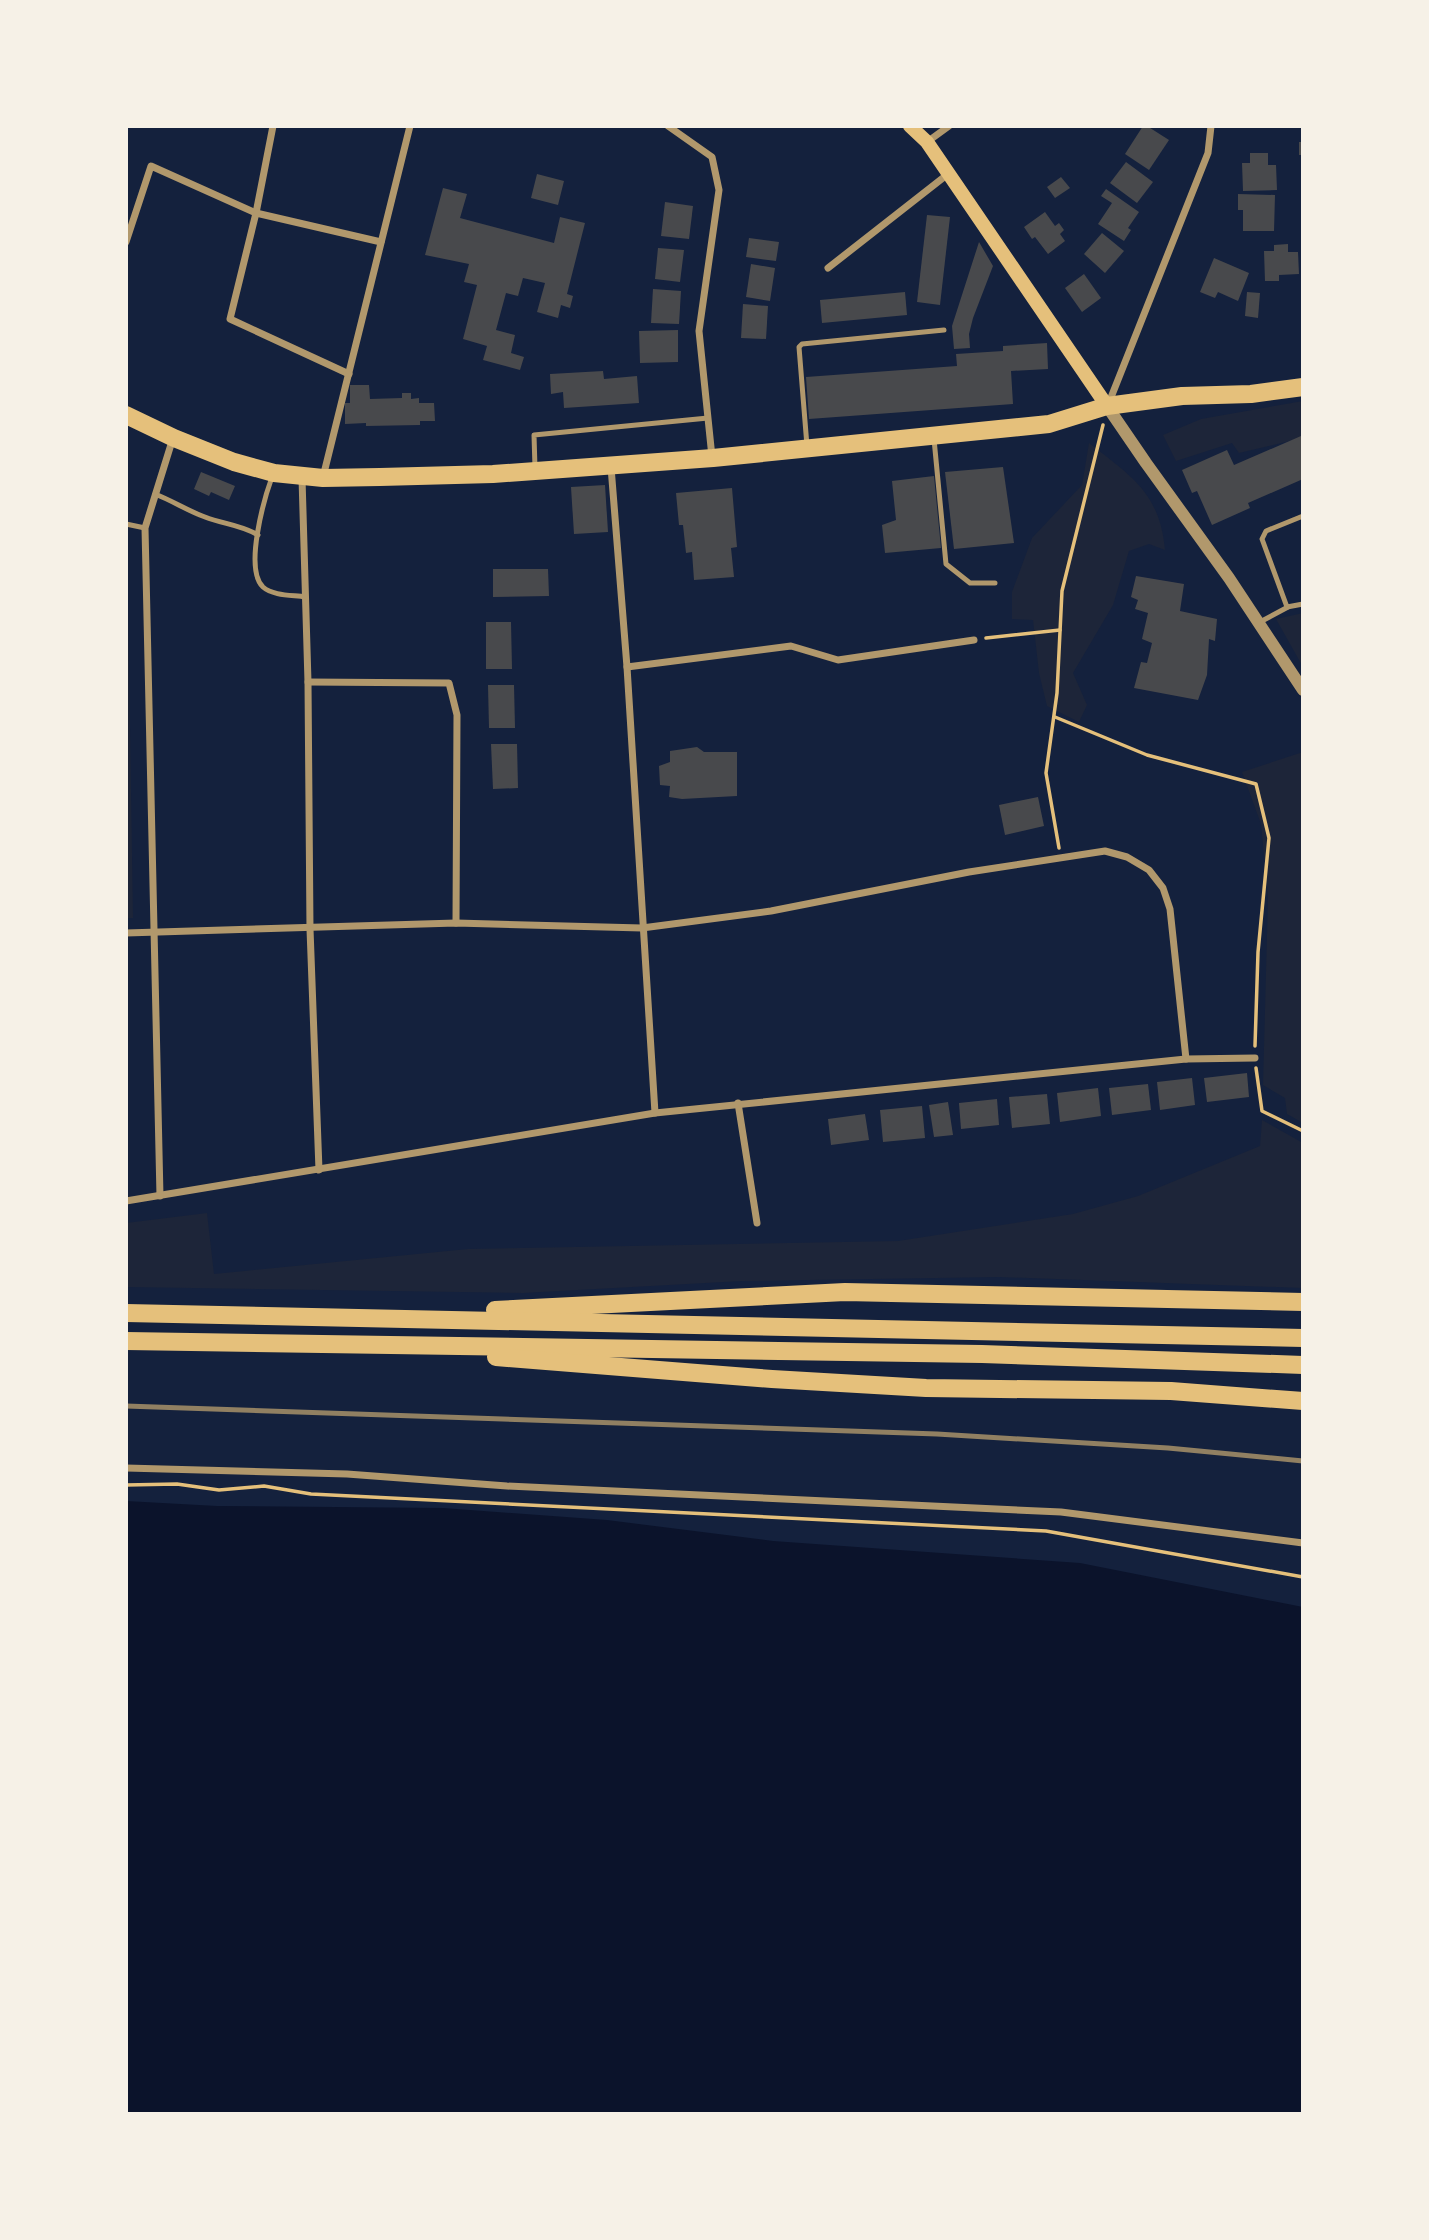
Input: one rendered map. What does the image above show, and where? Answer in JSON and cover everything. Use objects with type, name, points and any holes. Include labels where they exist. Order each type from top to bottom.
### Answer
[{"type":"main road","points":[[910,126],[927,142],[1107,406]]},
{"type":"main road","points":[[126,415],[234,462],[273,472],[323,478],[535,471],[713,458],[1049,424],[1107,406],[1182,396],[1251,394],[1303,387]]},
{"type":"main road","points":[[338,1318],[845,1292],[1303,1302]]},
{"type":"main road","points":[[126,1314],[1303,1338]]},
{"type":"main road","points":[[126,1341],[982,1354],[1303,1365]]},
{"type":"main road","points":[[346,1344],[772,1379],[926,1388],[1171,1391],[1303,1401]]},
{"type":"street","points":[[273,126],[256,213],[230,318],[349,374]]},
{"type":"street","points":[[323,478],[410,126]]},
{"type":"street","points":[[668,126],[712,157],[719,190],[699,331],[713,458]]},
{"type":"street","points":[[927,142],[949,126]]},
{"type":"street","points":[[1211,126],[1208,153],[1107,406],[1260,622],[1303,690]]},
{"type":"street","points":[[126,242],[151,166],[256,213],[382,242]]},
{"type":"street","points":[[828,268],[948,174]]},
{"type":"street","points":[[160,1196],[145,528],[174,438]]},
{"type":"street","points":[[611,467],[627,667],[655,1113]]},
{"type":"street","points":[[302,477],[308,682],[310,929],[319,1170]]},
{"type":"street","points":[[627,667],[791,646],[838,660],[974,640]]},
{"type":"street","points":[[308,682],[449,683],[457,715],[456,923]]},
{"type":"street","points":[[126,933],[456,923],[642,928],[771,911],[1061,856],[1105,851],[1127,857],[1149,870],[1163,888],[1170,909],[1186,1059]]},
{"type":"street","points":[[126,1201],[655,1113],[1186,1059],[1255,1058]]},
{"type":"street","points":[[738,1103],[757,1223]]},
{"type":"street","points":[[126,1468],[347,1474],[507,1486],[1061,1513],[1303,1543]]},
{"type":"lane","points":[[808,449],[799,346],[944,330]]},
{"type":"lane","points":[[535,471],[534,435],[708,418]]},
{"type":"lane","points":[[934,436],[946,564],[970,583],[995,583]]},
{"type":"lane","points":[[273,472],[264,501],[255,570],[261,586],[270,592],[305,597]]},
{"type":"lane","points":[[155,494],[204,517],[249,529],[258,535]]},
{"type":"lane","points":[[1288,607],[1262,539],[1266,531],[1303,516]]},
{"type":"lane","points":[[126,524],[145,528]]},
{"type":"lane","points":[[1260,622],[1288,607],[1303,604]]},
{"type":"path","points":[[1061,856],[1046,773],[1055,718],[1062,591],[1107,406]]},
{"type":"path","points":[[974,640],[1060,630]]},
{"type":"path","points":[[1055,718],[1147,755],[1256,784],[1269,838],[1258,951],[1255,1058],[1262,1111],[1303,1131]]},
{"type":"path","points":[[126,1485],[177,1484],[219,1490],[264,1486],[311,1494],[1046,1531],[1303,1577]]},
{"type":"shaded area","points":[[1303,401],[1303,438],[1239,453],[1232,443],[1176,461],[1163,435],[1201,419]]},
{"type":"shaded area","points":[[1089,443],[1130,476],[1150,500],[1162,530],[1165,550],[1149,544],[1129,551],[1113,605],[1073,673],[1087,705],[1079,722],[1047,706],[1039,673],[1033,620],[1012,619],[1012,592],[1032,538],[1082,485]]},
{"type":"shaded area","points":[[128,599],[133,918],[126,918]]},
{"type":"shaded area","points":[[1303,613],[1303,667],[1276,619]]},
{"type":"shaded area","points":[[1303,752],[1303,1123],[1287,1114],[1285,1098],[1263,1085],[1268,897],[1261,824],[1242,772]]},
{"type":"shaded area","points":[[1262,1120],[1303,1143],[1303,1288],[999,1277],[742,1281],[523,1293],[126,1287],[126,1223],[207,1213],[214,1274],[468,1249],[898,1241],[1073,1214],[1138,1196],[1260,1146]]},
{"type":"shaded area","points":[[126,1501],[217,1506],[443,1508],[607,1520],[773,1541],[1080,1563],[1303,1607],[1303,2114],[126,2114]]},
{"type":"building","points":[[1143,126],[1169,140],[1149,170],[1125,154]]},
{"type":"building","points":[[1299,142],[1303,142],[1303,155],[1299,155]]},
{"type":"building","points":[[1250,153],[1268,153],[1268,165],[1276,165],[1277,190],[1243,191],[1242,163],[1250,163]]},
{"type":"building","points":[[1126,162],[1153,182],[1137,203],[1110,183]]},
{"type":"building","points":[[537,174],[564,181],[558,205],[531,198]]},
{"type":"building","points":[[1061,177],[1070,188],[1055,198],[1047,187]]},
{"type":"building","points":[[443,188],[467,194],[460,218],[554,243],[560,217],[585,223],[567,294],[573,296],[570,308],[561,305],[558,318],[537,312],[545,283],[523,278],[518,296],[506,293],[496,330],[515,335],[511,353],[524,357],[520,370],[483,360],[487,346],[463,339],[477,285],[464,282],[469,264],[425,255]]},
{"type":"building","points":[[1106,189],[1139,212],[1128,228],[1131,230],[1124,241],[1098,224],[1112,203],[1101,196]]},
{"type":"building","points":[[1238,194],[1275,195],[1274,231],[1243,231],[1243,210],[1238,210]]},
{"type":"building","points":[[665,202],[693,206],[689,239],[661,236]]},
{"type":"building","points":[[1045,212],[1055,226],[1059,223],[1064,230],[1060,234],[1065,241],[1048,254],[1024,227]]},
{"type":"building","points":[[927,215],[950,217],[940,305],[917,302]]},
{"type":"building","points":[[1102,233],[1124,251],[1105,273],[1084,254]]},
{"type":"building","points":[[749,238],[779,242],[776,261],[746,257]]},
{"type":"building","points":[[979,242],[993,266],[973,318],[969,334],[970,348],[954,349],[952,326]]},
{"type":"building","points":[[1288,244],[1288,252],[1298,252],[1299,274],[1279,275],[1279,281],[1265,281],[1264,251],[1274,251],[1274,245]]},
{"type":"building","points":[[658,248],[684,250],[680,282],[655,279]]},
{"type":"building","points":[[1214,258],[1249,273],[1238,301],[1218,292],[1215,298],[1200,292]]},
{"type":"building","points":[[751,264],[775,268],[770,301],[746,297]]},
{"type":"building","points":[[1084,274],[1101,298],[1082,312],[1065,288]]},
{"type":"building","points":[[653,289],[681,291],[679,324],[651,323]]},
{"type":"building","points":[[905,292],[907,315],[822,323],[820,300]]},
{"type":"building","points":[[1247,292],[1260,293],[1258,318],[1245,316]]},
{"type":"building","points":[[743,304],[768,306],[766,339],[741,338]]},
{"type":"building","points":[[678,330],[678,362],[640,363],[639,331]]},
{"type":"building","points":[[1047,343],[1048,369],[1011,371],[1013,404],[809,419],[806,377],[957,366],[956,354],[1003,351],[1003,346]]},
{"type":"building","points":[[603,371],[604,379],[637,376],[639,403],[564,408],[563,392],[551,394],[550,374]]},
{"type":"building","points":[[350,385],[369,385],[370,399],[402,398],[402,393],[411,393],[411,399],[419,398],[419,403],[434,403],[435,421],[420,421],[420,425],[345,424],[345,403],[350,403]]},
{"type":"building","points":[[1301,436],[1303,479],[1248,503],[1250,508],[1212,525],[1197,491],[1192,493],[1182,470],[1227,450],[1234,465]]},
{"type":"building","points":[[1003,467],[1014,543],[954,549],[945,472]]},
{"type":"building","points":[[201,472],[235,486],[229,500],[211,492],[209,496],[194,489]]},
{"type":"building","points":[[934,476],[941,548],[885,553],[882,525],[896,520],[892,481]]},
{"type":"building","points":[[605,485],[608,532],[574,534],[571,487]]},
{"type":"building","points":[[732,488],[737,547],[731,548],[734,577],[694,580],[692,552],[686,553],[683,525],[679,525],[676,493]]},
{"type":"building","points":[[493,569],[548,569],[549,596],[493,597]]},
{"type":"building","points":[[1136,576],[1184,584],[1180,611],[1217,619],[1215,641],[1209,639],[1207,675],[1198,700],[1134,688],[1141,662],[1147,663],[1152,643],[1142,639],[1148,613],[1135,609],[1138,600],[1131,597]]},
{"type":"building","points":[[486,622],[511,622],[512,669],[486,669]]},
{"type":"building","points":[[488,685],[514,685],[515,728],[489,728]]},
{"type":"building","points":[[491,744],[517,744],[518,788],[493,789]]},
{"type":"building","points":[[697,747],[704,752],[737,752],[737,796],[682,799],[669,797],[670,786],[660,785],[659,766],[670,762],[670,751]]},
{"type":"building","points":[[1038,797],[1044,826],[1005,835],[999,805]]},
{"type":"building","points":[[1247,1073],[1249,1097],[1207,1102],[1204,1078]]},
{"type":"building","points":[[1192,1078],[1195,1105],[1160,1110],[1157,1082]]},
{"type":"building","points":[[1148,1084],[1151,1110],[1112,1115],[1109,1088]]},
{"type":"building","points":[[1098,1088],[1101,1116],[1060,1122],[1057,1093]]},
{"type":"building","points":[[1047,1094],[1050,1124],[1012,1128],[1009,1097]]},
{"type":"building","points":[[997,1099],[999,1125],[961,1129],[959,1103]]},
{"type":"building","points":[[948,1102],[953,1135],[934,1137],[929,1105]]},
{"type":"building","points":[[922,1106],[925,1138],[883,1142],[880,1110]]},
{"type":"building","points":[[865,1114],[869,1140],[831,1145],[828,1119]]},
{"type":"railway","points":[[126,1406],[937,1434],[1168,1448],[1303,1461]]}]
